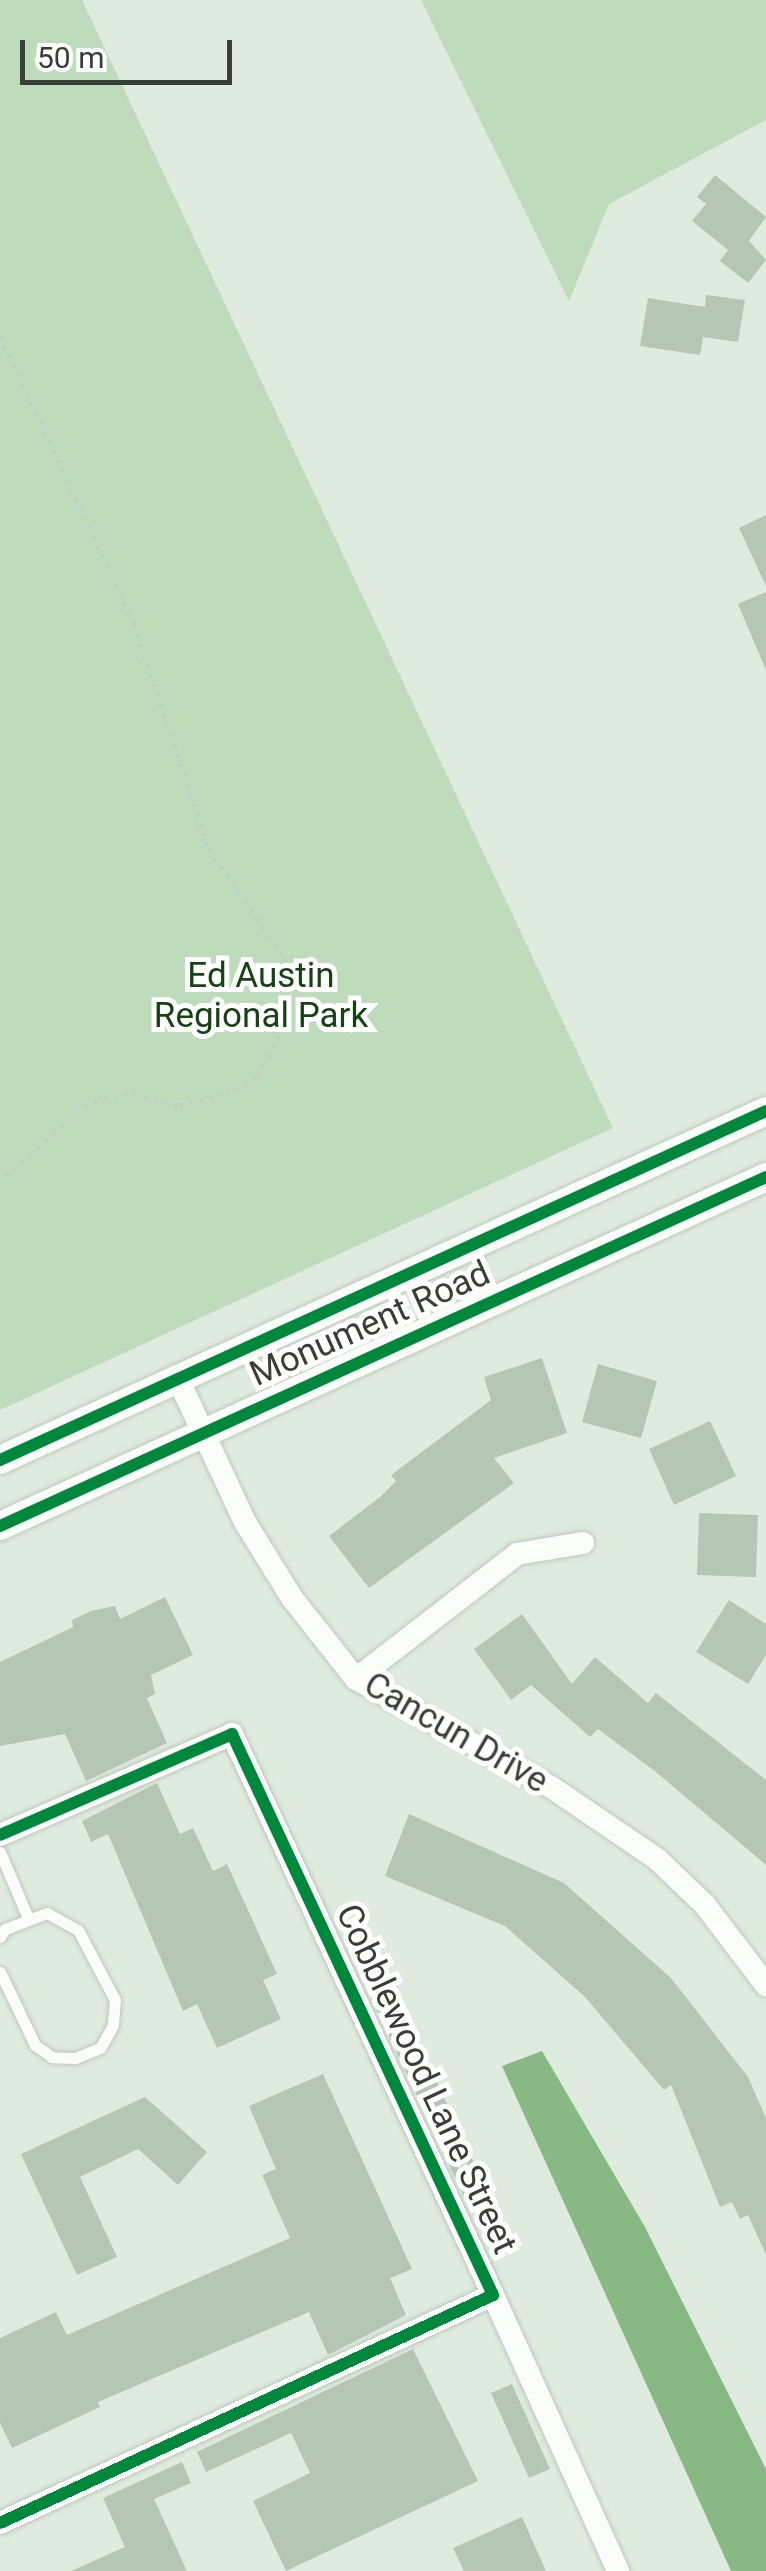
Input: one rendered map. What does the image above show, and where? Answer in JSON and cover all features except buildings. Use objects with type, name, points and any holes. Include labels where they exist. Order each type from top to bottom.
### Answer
[{"type":"street","name":"Monument Road","points":[[0,1460],[766,1111]]},
{"type":"street","name":"Monument Road","points":[[0,1526],[766,1177]]},
{"type":"street","name":"Cancun Drive","points":[[178,1379],[202,1434],[292,1598],[356,1679],[552,1787],[657,1859],[705,1905],[766,1985]]},
{"type":"street","points":[[356,1679],[517,1554],[583,1543]]},
{"type":"street","name":"Cobblewood Lane Street","points":[[0,1835],[232,1734],[618,2571]]},
{"type":"street","name":"Cobblewood Lane Street","points":[[0,2522],[493,2295]]},
{"type":"lane","points":[[0,1852],[28,1918]]},
{"type":"lane","points":[[0,1937],[28,1918],[46,1913],[78,1930],[115,2000],[113,2026],[100,2048],[75,2058],[52,2057],[35,2045],[0,1972]]},
{"type":"path","points":[[0,336],[134,624],[209,849],[280,952],[287,994],[279,1036],[256,1078],[224,1095],[178,1106],[127,1093],[86,1104],[0,1180]]},
{"type":"green space","name":"Ed Austin Regional Park","points":[[0,0],[82,0],[613,1128],[0,1410]]},
{"type":"green space","points":[[421,0],[766,0],[766,120],[609,204],[569,301]]},
{"type":"shaded area","points":[[542,2051],[645,2227],[766,2469],[766,2571],[731,2571],[502,2066]]},
{"type":"cycle path","points":[[0,1460],[766,1111]]},
{"type":"cycle path","points":[[0,1526],[766,1177]]},
{"type":"cycle path","points":[[0,1835],[232,1734],[493,2295],[0,2523]]}]
